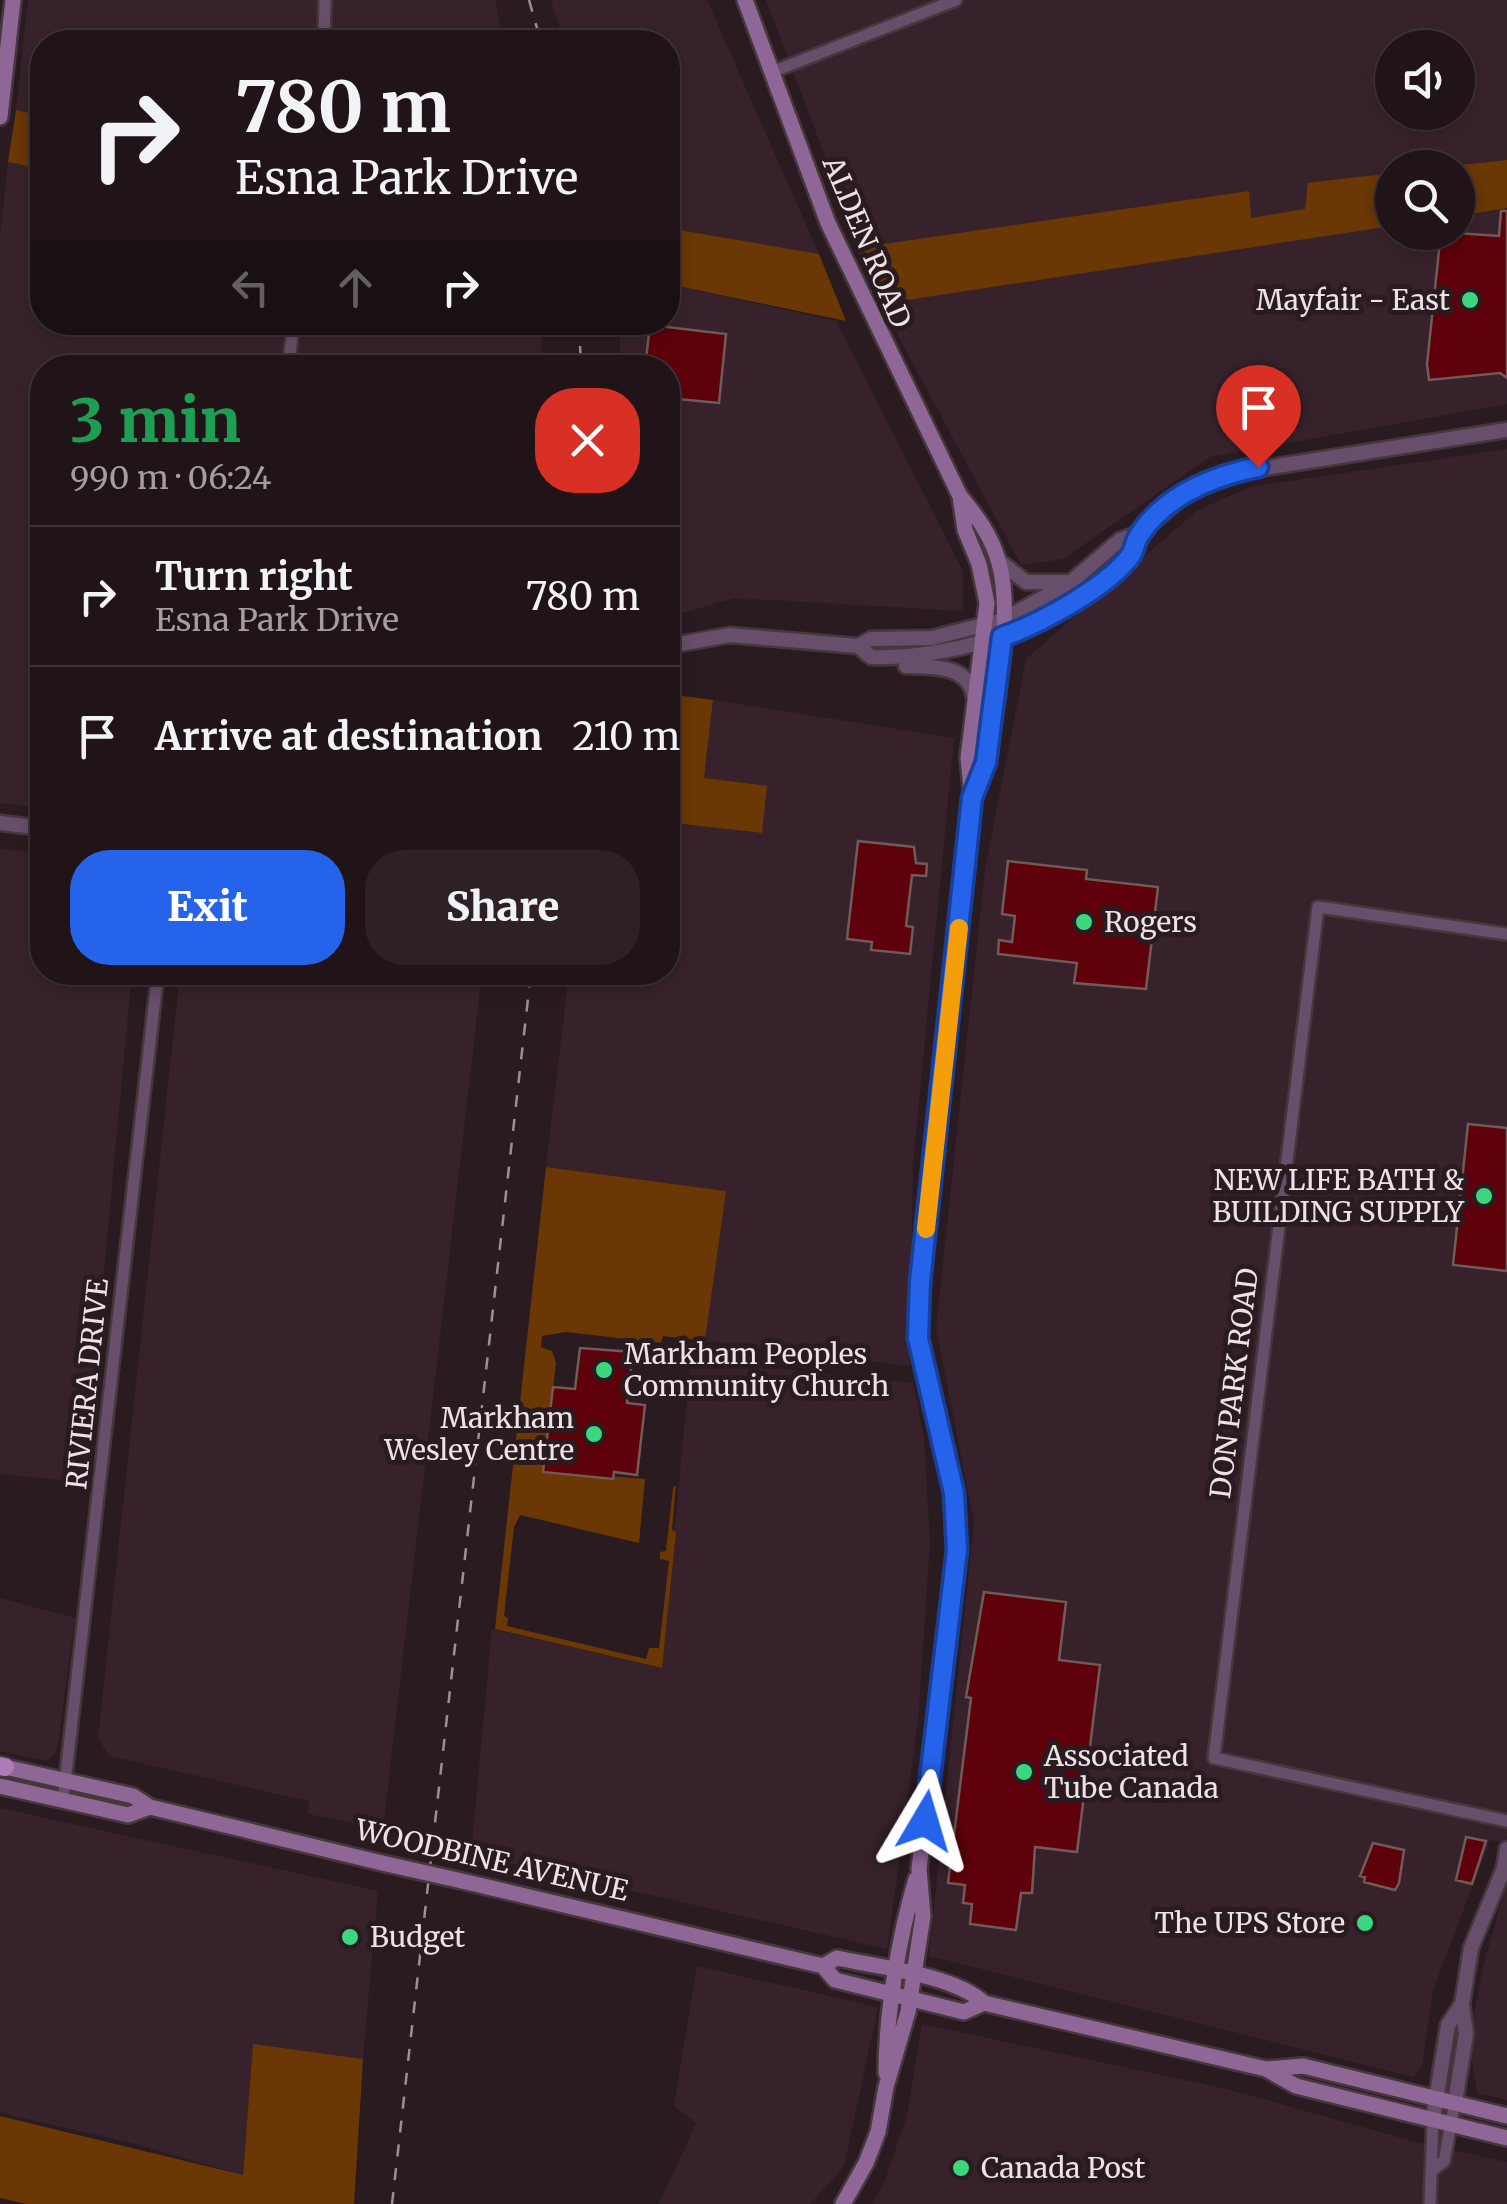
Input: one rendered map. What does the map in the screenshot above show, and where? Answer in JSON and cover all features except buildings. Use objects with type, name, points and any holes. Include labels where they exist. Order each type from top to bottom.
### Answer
[{"type":"main road","points":[[0,116],[13,0]]},
{"type":"main road","name":"ALDEN ROAD","points":[[745,0],[848,270],[960,496],[980,520],[999,561],[1005,597],[1002,628],[986,762],[972,798]]},
{"type":"main road","name":"ALDEN ROAD","points":[[960,496],[965,530],[979,564],[987,602],[968,758],[972,798]]},
{"type":"main road","points":[[843,2204],[872,2147],[911,1999],[922,1916],[919,1869],[957,1550],[954,1493],[918,1338],[920,1282],[972,798]]},
{"type":"main road","name":"WOODBINE AVENUE","points":[[2,1766],[133,1796],[150,1807],[823,1966],[835,1980],[964,2012],[984,2003]]},
{"type":"main road","name":"WOODBINE AVENUE","points":[[0,1786],[128,1815],[150,1807]]},
{"type":"main road","points":[[886,2087],[886,2045],[906,1910],[919,1869]]},
{"type":"main road","name":"WOODBINE AVENUE","points":[[823,1966],[837,1958],[915,1976],[970,1990],[984,2003],[1266,2069],[1296,2086],[1507,2138]]},
{"type":"main road","name":"WOODBINE AVENUE","points":[[1266,2069],[1303,2066],[1507,2116]]},
{"type":"street","points":[[324,30],[325,0]]},
{"type":"street","points":[[772,72],[956,0]]},
{"type":"street","points":[[1002,628],[1071,582],[1120,540],[1140,533],[1194,488],[1226,474],[1507,430]]},
{"type":"street","points":[[871,658],[936,655],[984,634],[1045,618],[1085,593],[1130,556],[1140,533]]},
{"type":"street","points":[[999,561],[1026,582],[1071,582]]},
{"type":"street","points":[[680,644],[730,635],[858,646],[871,639],[984,634]]},
{"type":"street","points":[[858,646],[871,658],[905,666],[944,667],[960,674],[972,686],[975,707]]},
{"type":"street","points":[[0,823],[30,827]]},
{"type":"street","name":"DON PARK ROAD","points":[[1507,934],[1318,907],[1214,1758],[1507,1822]]},
{"type":"street","name":"RIVIERA DRIVE","points":[[62,1800],[157,985]]},
{"type":"street","points":[[1434,2169],[1444,2161],[1455,2102],[1466,2034],[1462,2004],[1471,1948],[1504,1868],[1507,1850]]},
{"type":"street","points":[[1430,2204],[1434,2169],[1429,2157],[1435,2098],[1448,2025],[1462,2004]]},
{"type":"shaded area","points":[[28,0],[495,0],[501,30],[30,30],[30,113],[16,110]]},
{"type":"shaded area","points":[[551,0],[707,0],[819,254],[680,230],[680,30],[560,30]]},
{"type":"shaded area","points":[[766,0],[1507,0],[1507,404],[1210,457],[1063,559],[1021,565],[881,304]]},
{"type":"shaded area","points":[[16,110],[30,113],[30,167],[8,162]]},
{"type":"shaded area","points":[[1507,160],[1507,208],[1475,213],[1475,163]]},
{"type":"shaded area","points":[[8,162],[30,167],[30,335],[542,335],[541,355],[30,355],[30,807],[0,803],[0,238]]},
{"type":"shaded area","points":[[1375,175],[1375,229],[881,304],[856,248],[1249,191],[1251,218],[1305,209],[1308,183]]},
{"type":"shaded area","points":[[680,230],[819,254],[846,321],[680,286]]},
{"type":"shaded area","points":[[680,287],[836,321],[963,571],[963,611],[734,598],[680,614],[680,355],[620,355],[620,335],[680,335]]},
{"type":"shaded area","points":[[1507,449],[1507,1843],[1490,1840],[1433,1990],[1422,2066],[1413,2077],[929,1956],[974,1522],[936,1328],[985,870],[1026,659],[1198,510],[1250,487]]},
{"type":"shaded area","points":[[680,696],[713,700],[704,778],[767,786],[762,833],[680,824]]},
{"type":"shaded area","points":[[713,700],[954,738],[913,1163],[910,1366],[705,1341],[725,1191],[546,1167],[568,985],[680,985],[680,824],[761,833],[704,778]]},
{"type":"shaded area","points":[[0,849],[30,852],[30,985],[131,985],[84,1482],[0,1474]]},
{"type":"shaded area","points":[[179,985],[481,985],[383,1829],[308,1814],[309,1801],[109,1756],[98,1738]]},
{"type":"shaded area","points":[[546,1167],[726,1191],[705,1341],[663,1336],[661,1343],[566,1332],[542,1336],[541,1347],[552,1351],[556,1363],[543,1471],[645,1479],[639,1543],[520,1515],[514,1527],[504,1616],[508,1618],[507,1626],[646,1659],[649,1648],[659,1648],[669,1561],[660,1559],[660,1552],[666,1551],[676,1485],[672,1530],[676,1532],[662,1668],[495,1629]]},
{"type":"shaded area","points":[[691,1359],[913,1383],[924,1438],[930,1543],[918,1721],[887,1949],[471,1854],[492,1629],[661,1668]]},
{"type":"shaded area","points":[[0,1598],[75,1618],[57,1750],[47,1761],[0,1751]]},
{"type":"shaded area","points":[[0,1808],[378,1891],[363,2059],[253,2045],[243,2175],[124,2141],[0,2113]]},
{"type":"shaded area","points":[[1507,1882],[1507,2100],[1477,2093],[1469,2042],[1483,1967]]},
{"type":"shaded area","points":[[697,1966],[878,2007],[844,2166],[810,2204],[659,2204],[696,2123],[674,2106]]},
{"type":"shaded area","points":[[922,2024],[1227,2089],[1416,2142],[1507,2162],[1507,2204],[872,2204],[884,2183],[907,2116]]},
{"type":"shaded area","points":[[253,2044],[363,2059],[354,2204],[27,2204],[0,2198],[0,2116],[243,2175]]},
{"type":"railway","points":[[529,0],[538,30]]},
{"type":"railway","points":[[580,335],[580,355]]},
{"type":"railway","points":[[392,2204],[530,985]]},
{"type":"slow traffic","points":[[926,1229],[959,928]]},
{"type":"place","name":"Mayfair - East","points":[[1470,300]]},
{"type":"place","name":"Rogers","points":[[1084,922]]},
{"type":"place","name":"NEW LIFE BATH & BUILDING SUPPLY","points":[[1484,1196]]},
{"type":"place","name":"Markham Peoples Community Church","points":[[604,1370]]},
{"type":"place","name":"Markham Wesley Centre","points":[[594,1434]]},
{"type":"place","name":"Associated Tube Canada","points":[[1024,1772]]},
{"type":"place","name":"The UPS Store","points":[[1365,1923]]},
{"type":"place","name":"Budget","points":[[350,1937]]},
{"type":"place","name":"Canada Post","points":[[961,2168]]},
{"type":"route","points":[[925,1821],[957,1550],[954,1493],[918,1338],[920,1282],[972,798],[986,762],[1002,637],[1045,618],[1085,593],[1130,556],[1140,533],[1194,488],[1226,474],[1258,467]]}]
